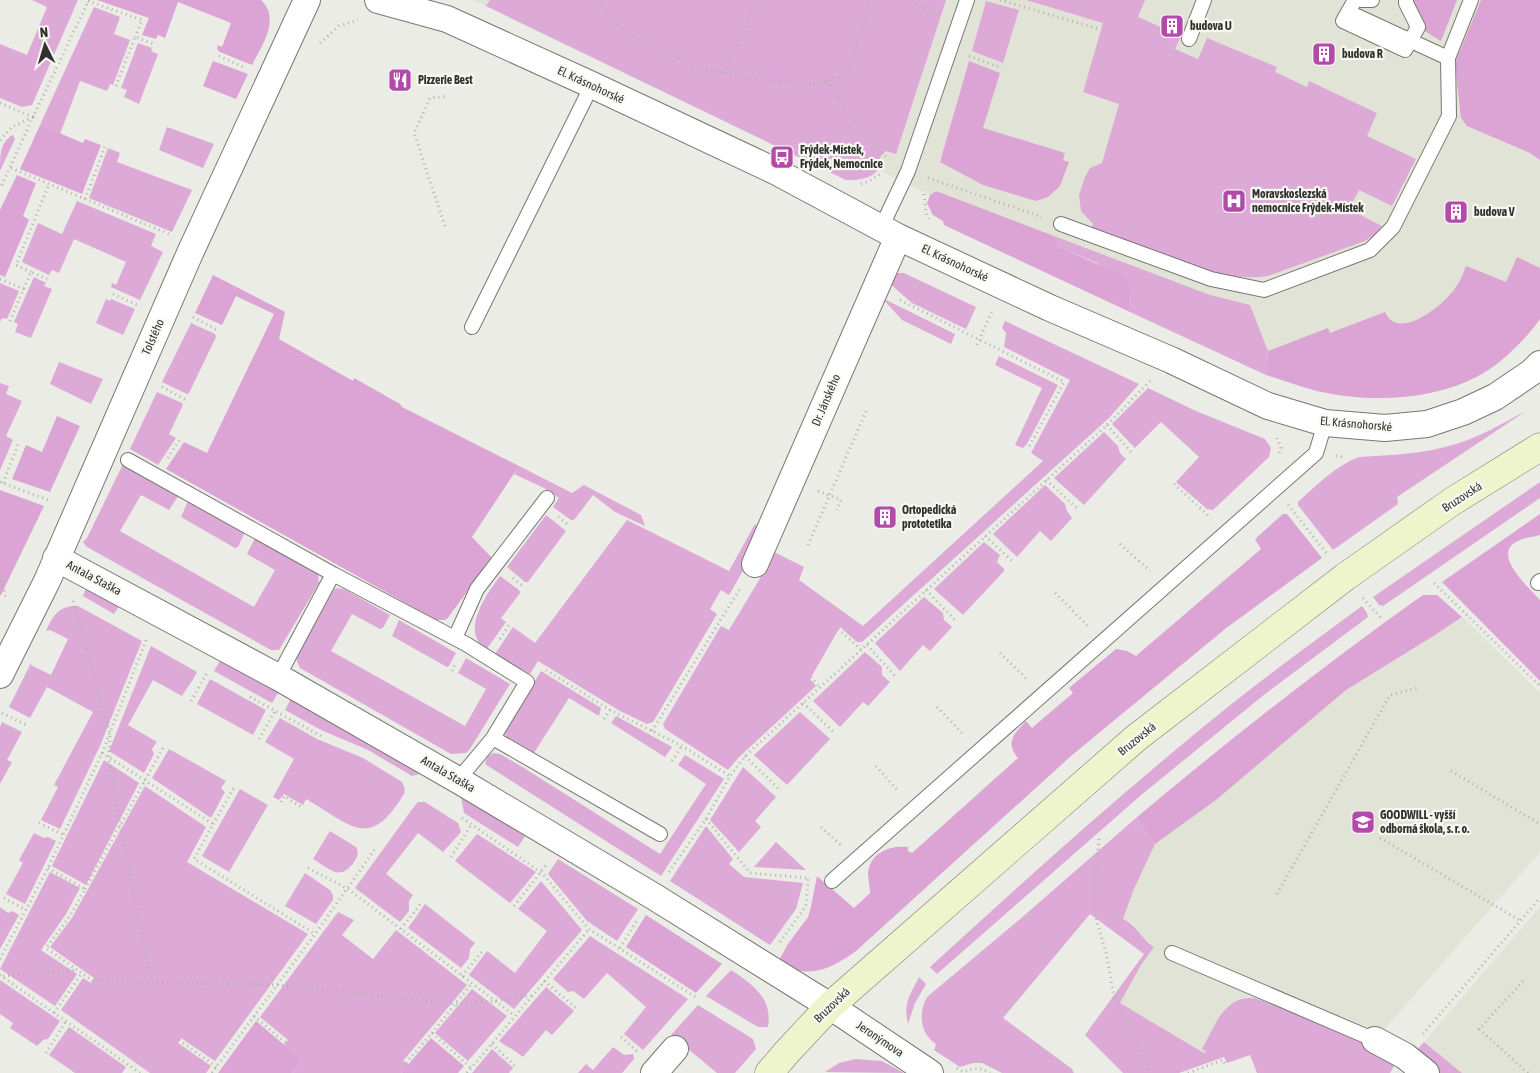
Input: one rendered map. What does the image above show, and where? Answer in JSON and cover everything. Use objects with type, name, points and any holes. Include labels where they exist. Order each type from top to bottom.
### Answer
[{"type":"main road","name":"Bruzovská","points":[[769,1073],[830,1006],[1136,738],[1345,577],[1453,502],[1540,447]]},
{"type":"street","name":"Tolstého","points":[[0,676],[47,581],[194,245],[307,0]]},
{"type":"street","name":"El. Krásnohorské","points":[[371,10],[446,19],[775,171],[890,232],[1050,308],[1171,360],[1268,406],[1325,423],[1385,428],[1427,424],[1462,412],[1495,397],[1532,372],[1540,364]]},
{"type":"street","name":"Dr. Jánského","points":[[756,564],[875,288],[890,232]]},
{"type":"street","name":"Antala Staška","points":[[56,558],[278,677],[458,780],[561,842],[659,887],[830,1006]]},
{"type":"street","name":"Jeronýmova","points":[[830,1006],[940,1069]]},
{"type":"street","points":[[1375,1040],[1405,1056],[1426,1073]]},
{"type":"street","points":[[654,1073],[675,1050]]},
{"type":"lane","points":[[890,232],[908,171],[967,0]]},
{"type":"lane","points":[[1189,39],[1204,0]]},
{"type":"lane","points":[[1355,0],[1343,21],[1406,50],[1418,27],[1406,0]]},
{"type":"lane","points":[[1361,0],[1372,0]]},
{"type":"lane","points":[[1061,224],[1211,279],[1264,290],[1370,250],[1393,227],[1449,116],[1448,58],[1471,0]]},
{"type":"lane","points":[[1355,15],[1448,58]]},
{"type":"lane","points":[[472,327],[592,85]]},
{"type":"lane","points":[[832,881],[1316,453],[1325,423]]},
{"type":"lane","points":[[128,460],[333,574],[454,638],[527,682],[493,738],[458,780]]},
{"type":"lane","points":[[454,638],[476,589],[547,498]]},
{"type":"lane","points":[[278,677],[333,574]]},
{"type":"lane","points":[[493,738],[660,834]]},
{"type":"lane","points":[[1172,953],[1375,1040]]},
{"type":"path","points":[[0,189],[88,0],[142,20],[116,86]]},
{"type":"path","points":[[600,0],[613,21],[640,41],[706,69],[754,79],[814,85],[847,75],[869,0]]},
{"type":"path","points":[[724,73],[757,0]]},
{"type":"path","points":[[912,0],[918,6],[938,13]]},
{"type":"path","points":[[1000,0],[1099,30]]},
{"type":"path","points":[[293,31],[320,43],[338,26],[350,22],[371,10]]},
{"type":"path","points":[[135,37],[154,44]]},
{"type":"path","points":[[219,56],[254,71]]},
{"type":"path","points":[[992,65],[1002,68]]},
{"type":"path","points":[[445,226],[414,133],[430,98],[448,96]]},
{"type":"path","points":[[0,103],[33,117]]},
{"type":"path","points":[[0,140],[12,126],[33,117]]},
{"type":"path","points":[[85,199],[105,146]]},
{"type":"path","points":[[855,185],[869,181],[882,173],[891,161]]},
{"type":"path","points":[[11,168],[194,245]]},
{"type":"path","points":[[47,279],[16,265],[49,184]]},
{"type":"path","points":[[10,321],[31,272]]},
{"type":"path","points":[[0,279],[24,289]]},
{"type":"path","points":[[875,288],[1064,382],[1028,449]]},
{"type":"path","points":[[113,294],[143,307]]},
{"type":"path","points":[[977,345],[990,313]]},
{"type":"path","points":[[187,315],[219,330]]},
{"type":"path","points":[[1142,377],[1159,385]]},
{"type":"path","points":[[620,948],[706,819],[730,776],[745,756],[1107,425],[1150,381]]},
{"type":"path","points":[[158,385],[186,400]]},
{"type":"path","points":[[808,545],[868,409]]},
{"type":"path","points":[[1107,425],[1132,453]]},
{"type":"path","points":[[1275,435],[1281,448],[1275,463]]},
{"type":"path","points":[[19,442],[1,483],[77,510]]},
{"type":"path","points":[[792,480],[840,500],[837,510]]},
{"type":"path","points":[[1046,480],[1079,510]]},
{"type":"path","points":[[1174,484],[1211,518]]},
{"type":"path","points":[[1205,524],[1218,512]]},
{"type":"path","points":[[985,536],[1013,562]]},
{"type":"path","points":[[1120,544],[1150,571]]},
{"type":"path","points":[[652,731],[756,564]]},
{"type":"path","points":[[1143,578],[1157,566]]},
{"type":"path","points":[[0,576],[6,598]]},
{"type":"path","points":[[1434,583],[1540,686]]},
{"type":"path","points":[[926,590],[957,622]]},
{"type":"path","points":[[1055,593],[1088,626]]},
{"type":"path","points":[[73,601],[110,732],[110,758],[120,826],[152,982]]},
{"type":"path","points":[[1081,632],[1094,620]]},
{"type":"path","points":[[838,629],[861,649]]},
{"type":"path","points":[[0,959],[48,868],[102,754],[147,638],[139,634]]},
{"type":"path","points":[[867,645],[895,676]]},
{"type":"path","points":[[191,701],[221,646]]},
{"type":"path","points":[[1000,653],[1027,679]]},
{"type":"path","points":[[527,682],[539,666],[610,710],[682,746],[730,776]]},
{"type":"path","points":[[207,672],[215,677]]},
{"type":"path","points":[[1020,685],[1033,673]]},
{"type":"path","points":[[811,677],[820,688]]},
{"type":"path","points":[[1277,894],[1390,695],[1418,688]]},
{"type":"path","points":[[249,696],[326,738]]},
{"type":"path","points":[[803,703],[835,733]]},
{"type":"path","points":[[937,707],[963,734]]},
{"type":"path","points":[[604,719],[610,710]]},
{"type":"path","points":[[2,713],[26,725]]},
{"type":"path","points":[[259,739],[267,724]]},
{"type":"path","points":[[956,740],[970,728]]},
{"type":"path","points":[[164,746],[70,916],[46,948],[82,974],[93,981],[278,985],[456,1004],[496,1001],[533,995]]},
{"type":"path","points":[[672,761],[682,746]]},
{"type":"path","points":[[102,754],[213,824]]},
{"type":"path","points":[[745,756],[782,791]]},
{"type":"path","points":[[876,766],[898,791]]},
{"type":"path","points":[[1451,771],[1540,824]]},
{"type":"path","points":[[892,798],[906,785]]},
{"type":"path","points":[[235,786],[194,858],[316,934]]},
{"type":"path","points":[[281,802],[284,796],[303,808]]},
{"type":"path","points":[[461,817],[542,873],[589,929],[697,998]]},
{"type":"path","points":[[706,819],[750,872],[809,878]]},
{"type":"path","points":[[39,823],[64,835]]},
{"type":"path","points":[[451,857],[472,825]]},
{"type":"path","points":[[821,827],[843,847]]},
{"type":"path","points":[[1380,838],[1521,921]]},
{"type":"path","points":[[1099,839],[1094,886],[1096,918],[1106,953],[1114,996],[1151,1073]]},
{"type":"path","points":[[514,906],[542,873],[561,842]]},
{"type":"path","points":[[212,1073],[316,934],[375,849]]},
{"type":"path","points":[[48,868],[85,889]]},
{"type":"path","points":[[308,868],[348,890],[516,1016]]},
{"type":"path","points":[[781,940],[806,906],[809,878],[816,872]]},
{"type":"path","points":[[4,898],[26,910]]},
{"type":"path","points":[[1405,1056],[1540,898]]},
{"type":"path","points":[[401,929],[422,902]]},
{"type":"path","points":[[467,1073],[589,929]]},
{"type":"path","points":[[462,976],[484,949]]},
{"type":"path","points":[[1,976],[77,970]]},
{"type":"path","points":[[54,1013],[82,974]]},
{"type":"path","points":[[1,976],[140,1073]]},
{"type":"path","points":[[544,981],[576,1008]]},
{"type":"path","points":[[1524,981],[1479,1029],[1528,1073]]},
{"type":"path","points":[[406,1063],[472,983]]},
{"type":"path","points":[[254,1016],[286,1043]]},
{"type":"path","points":[[46,1053],[66,1021]]},
{"type":"path","points":[[432,1033],[471,1068]]},
{"type":"path","points":[[621,1037],[638,1052]]},
{"type":"path","points":[[179,1040],[217,1067]]},
{"type":"path","points":[[492,1044],[515,1066]]},
{"type":"path","points":[[1188,1073],[1223,1060],[1224,1064]]},
{"type":"path","points":[[128,1073],[132,1067]]},
{"type":"path","points":[[940,1069],[963,1072],[982,1068],[990,1073]]},
{"type":"shaded area","points":[[32,0],[78,0],[32,105],[22,107],[0,98],[0,44],[27,55],[47,7]]},
{"type":"shaded area","points":[[97,0],[261,0],[267,7],[270,24],[265,41],[252,65],[217,49],[218,45],[222,47],[231,23],[178,2],[165,38],[158,35],[156,39],[142,35],[149,18]]},
{"type":"shaded area","name":"Moravskoslezská nemocnice Frýdek-Místek","points":[[473,0],[1540,0],[1540,319],[1527,335],[1498,362],[1479,376],[1459,385],[1429,393],[1391,397],[1354,397],[1317,391],[1266,375],[944,225],[943,221],[933,215],[927,203],[930,195],[879,170],[874,175],[862,180],[846,180]]},
{"type":"shaded area","points":[[490,0],[946,0],[896,154],[886,151],[880,157],[882,163],[872,175],[863,179],[846,180],[486,6]]},
{"type":"shaded area","points":[[1026,0],[1145,0],[1138,17],[1181,36],[1175,49],[1198,59],[1207,38],[1277,67],[1275,72],[1307,87],[1309,81],[1377,113],[1367,136],[1416,159],[1392,206],[1359,190],[1349,209],[1382,226],[1376,234],[1365,241],[1268,276],[1255,277],[1242,277],[1205,270],[1091,231],[1093,224],[1081,211],[1079,195],[1090,168],[1102,163],[1119,104],[1083,92],[1103,23]]},
{"type":"shaded area","points":[[1406,0],[1457,0],[1441,41],[1418,27]]},
{"type":"shaded area","points":[[1481,0],[1540,0],[1540,160],[1530,153],[1467,126],[1461,118],[1455,63]]},
{"type":"shaded area","points":[[986,1],[1019,10],[1003,63],[972,51]]},
{"type":"shaded area","points":[[94,7],[120,17],[114,34],[130,40],[113,85],[110,84],[107,91],[80,81],[60,134],[40,125]]},
{"type":"shaded area","points":[[138,43],[152,48],[151,51],[158,54],[139,104],[124,97],[127,90],[121,88]]},
{"type":"shaded area","points":[[213,61],[248,74],[236,99],[203,86]]},
{"type":"shaded area","points":[[969,61],[1000,73],[983,128],[1065,153],[1063,160],[1069,162],[1060,186],[1048,197],[1036,201],[983,185],[940,162]]},
{"type":"shaded area","points":[[40,125],[83,143],[85,139],[101,145],[82,194],[20,169]]},
{"type":"shaded area","points":[[167,127],[214,144],[203,168],[159,150]]},
{"type":"shaded area","points":[[13,135],[15,139],[0,171],[3,145]]},
{"type":"shaded area","points":[[108,148],[120,153],[117,162],[192,190],[172,232],[89,198]]},
{"type":"shaded area","points":[[17,175],[36,183],[23,216],[29,220],[5,277],[0,275],[0,210]]},
{"type":"shaded area","points":[[936,191],[1054,236],[1059,247],[1124,276],[1131,290],[1130,312],[944,225],[943,221],[933,215],[927,203],[930,195]]},
{"type":"shaded area","points":[[77,201],[156,234],[151,246],[163,252],[140,300],[111,287],[112,283],[116,285],[126,262],[74,239],[59,273],[52,270],[49,275],[22,262],[38,223],[62,234]]},
{"type":"shaded area","points":[[1054,236],[1210,295],[1250,305],[1268,351],[1266,375],[1130,312],[1131,290],[1097,263],[1059,247]]},
{"type":"shaded area","points":[[1517,257],[1540,268],[1540,319],[1528,335],[1512,351],[1495,366],[1478,376],[1441,391],[1420,395],[1378,398],[1337,395],[1317,391],[1266,375],[1268,351],[1328,328],[1330,333],[1385,312],[1391,320],[1400,323],[1420,318],[1448,297],[1458,285],[1466,266],[1506,282]]},
{"type":"shaded area","points":[[894,273],[904,273],[976,307],[966,329],[912,303],[889,283]]},
{"type":"shaded area","points":[[213,275],[285,312],[279,339],[353,381],[354,378],[400,404],[402,407],[519,466],[472,537],[492,558],[447,619],[436,620],[166,469],[184,442],[207,453],[274,314],[236,296],[222,325],[195,313]]},
{"type":"shaded area","points":[[34,277],[46,283],[44,286],[52,289],[31,338],[15,332],[18,324],[14,322]]},
{"type":"shaded area","points":[[0,283],[19,291],[7,319],[2,318],[0,322]]},
{"type":"shaded area","points":[[882,298],[955,334],[951,344],[902,320]]},
{"type":"shaded area","points":[[106,299],[110,301],[111,299],[135,309],[123,335],[96,323]]},
{"type":"shaded area","points":[[1005,321],[1139,384],[1109,418],[862,642],[857,642],[840,627],[810,679],[816,686],[738,758],[728,770],[665,729],[663,724],[721,626],[729,630],[774,552],[804,567],[799,580],[863,626],[1043,461],[1031,453],[1070,380],[1004,347],[1006,333],[1002,328]]},
{"type":"shaded area","points":[[191,323],[215,334],[216,337],[187,394],[162,382]]},
{"type":"shaded area","points":[[999,356],[1058,385],[1027,444],[1023,448],[1015,445],[1042,388],[995,365]]},
{"type":"shaded area","points":[[59,362],[103,379],[91,404],[50,384]]},
{"type":"shaded area","points":[[0,383],[9,386],[6,394],[22,401],[6,436],[13,440],[0,470]]},
{"type":"shaded area","points":[[1148,388],[1196,411],[1265,439],[1271,448],[1269,457],[1213,510],[1207,509],[1176,482],[1199,457],[1161,422],[1135,448],[1112,424]]},
{"type":"shaded area","points":[[157,392],[183,405],[169,434],[176,438],[158,465],[130,449]]},
{"type":"shaded area","points":[[1526,411],[1397,497],[1398,504],[1333,550],[1298,505],[1298,502],[1327,476],[1342,465],[1359,457],[1432,450],[1456,444],[1474,438]]},
{"type":"shaded area","points":[[57,416],[80,426],[50,492],[12,479],[26,445],[42,452]]},
{"type":"shaded area","points":[[1104,432],[1118,446],[1120,453],[1126,459],[1084,505],[1054,478]]},
{"type":"shaded area","points":[[123,464],[179,495],[169,510],[141,495],[120,531],[254,607],[275,570],[247,554],[255,538],[318,574],[319,583],[279,650],[271,650],[87,547],[83,542],[87,538]]},
{"type":"shaded area","points":[[519,466],[572,493],[584,485],[641,515],[645,526],[615,512],[593,495],[574,520],[571,520],[553,507],[559,498],[544,488],[514,474]]},
{"type":"shaded area","points":[[1540,482],[1540,498],[1383,606],[1379,605],[1373,597]]},
{"type":"shaded area","points":[[1045,485],[1065,504],[1072,518],[1051,541],[1040,531],[1017,557],[993,534]]},
{"type":"shaded area","points":[[0,490],[44,506],[1,595],[0,595]]},
{"type":"shaded area","points":[[188,501],[245,532],[238,547],[235,548],[181,517]]},
{"type":"shaded area","points":[[1283,514],[1287,514],[1322,558],[1225,629],[1071,756],[856,951],[836,964],[821,970],[797,970],[778,962],[788,944],[808,917],[817,876],[854,908],[870,893],[868,873],[877,855],[882,851],[895,847],[908,847],[908,851],[912,853],[1018,758],[1012,747],[1013,738],[1026,721],[1032,728],[1073,693],[1069,688],[1116,649],[1127,651],[1136,656],[1261,549],[1255,539]]},
{"type":"shaded area","points":[[1540,514],[1540,535],[1520,540],[1511,546],[1508,553],[1509,561],[1520,579],[1540,600],[1540,681],[1442,582]]},
{"type":"shaded area","points":[[546,515],[566,531],[528,582],[525,582],[507,567]]},
{"type":"shaded area","points":[[627,520],[729,571],[755,524],[758,527],[744,569],[729,595],[721,590],[710,609],[717,614],[653,722],[647,724],[620,711],[538,661],[530,674],[495,654],[513,627],[535,643]]},
{"type":"shaded area","points":[[984,542],[1000,555],[997,562],[1005,570],[963,615],[934,589]]},
{"type":"shaded area","points":[[500,576],[519,590],[520,593],[501,618],[506,622],[486,650],[479,642],[475,633],[475,623],[488,593]]},
{"type":"shaded area","points":[[88,584],[121,603],[114,614],[83,596]]},
{"type":"shaded area","points":[[336,588],[344,589],[390,615],[383,628],[380,629],[352,614],[331,651],[465,726],[486,689],[458,673],[466,658],[510,684],[466,753],[451,754],[300,668],[296,657]]},
{"type":"shaded area","points":[[1423,595],[1437,595],[1462,617],[1346,690],[1216,800],[1155,844],[1136,818],[1206,760],[1349,648]]},
{"type":"shaded area","points":[[924,597],[943,613],[944,620],[952,627],[930,651],[923,645],[900,671],[875,643]]},
{"type":"shaded area","points":[[78,606],[142,641],[100,746],[60,829],[41,820],[58,787],[54,785],[93,712],[47,687],[30,718],[9,707],[31,663],[31,665],[51,675],[68,639],[50,630],[46,631],[55,615],[62,609]]},
{"type":"shaded area","points":[[1362,606],[1368,617],[1265,694],[1140,796],[937,974],[930,967],[995,907],[1163,761],[1299,652]]},
{"type":"shaded area","name":"GOODWILL - vyšší odborná škola, s. r. o.","points":[[1462,617],[1540,693],[1540,852],[1375,1040],[1370,1045],[1249,997],[1238,999],[1228,1005],[1202,1049],[1206,1052],[1204,1053],[1120,1003],[1141,965],[1154,947],[1141,936],[1133,923],[1123,919],[1133,891],[1155,844],[1216,800],[1346,690]]},
{"type":"shaded area","points":[[399,620],[456,653],[449,666],[447,667],[392,636]]},
{"type":"shaded area","points":[[151,646],[197,672],[182,696],[153,680],[128,725],[157,742],[152,749],[154,754],[144,773],[109,751]]},
{"type":"shaded area","points":[[865,652],[882,667],[882,675],[890,682],[868,706],[863,702],[840,727],[813,701]]},
{"type":"shaded area","points":[[221,659],[279,691],[272,703],[214,671]]},
{"type":"shaded area","points":[[541,671],[601,708],[599,716],[569,698],[532,756],[508,740],[504,731]]},
{"type":"shaded area","points":[[210,679],[266,710],[253,735],[197,704]]},
{"type":"shaded area","points":[[291,698],[422,773],[412,776],[368,750],[321,730],[285,710]]},
{"type":"shaded area","points":[[800,712],[830,739],[787,785],[754,755]]},
{"type":"shaded area","points":[[616,716],[672,747],[665,757],[611,723]]},
{"type":"shaded area","points":[[280,718],[317,739],[363,758],[402,782],[405,789],[404,794],[392,812],[381,823],[370,828],[360,828],[336,818],[306,799],[303,805],[284,794],[279,800],[273,797],[294,759],[265,742]]},
{"type":"shaded area","points":[[2,722],[22,732],[7,760],[12,762],[0,784],[0,727]]},
{"type":"shaded area","points":[[169,749],[226,781],[221,788],[225,792],[211,818],[152,778]]},
{"type":"shaded area","points":[[493,753],[500,754],[524,768],[660,854],[706,784],[678,765],[685,755],[724,779],[661,876],[485,764],[487,757]]},
{"type":"shaded area","points":[[104,760],[139,783],[86,885],[52,866]]},
{"type":"shaded area","points":[[743,767],[776,797],[755,821],[761,827],[739,852],[710,820]]},
{"type":"shaded area","points":[[145,786],[206,827],[187,862],[308,934],[215,1061],[181,1038],[178,1043],[211,1066],[206,1073],[150,1073],[61,1010],[83,978],[91,983],[94,978],[50,947],[72,918]]},
{"type":"shaded area","points":[[240,789],[268,805],[229,872],[202,856]]},
{"type":"shaded area","points":[[461,797],[525,836],[518,847],[464,813]]},
{"type":"shaded area","points":[[418,802],[425,802],[458,823],[461,832],[443,852],[418,833],[386,874],[413,895],[409,901],[409,911],[400,922],[355,888]]},
{"type":"shaded area","points":[[1136,818],[1155,844],[1133,891],[1123,919],[1132,925],[1154,947],[1141,965],[1120,1003],[1204,1053],[1206,1052],[1202,1049],[1216,1022],[1228,1007],[1235,1001],[1244,998],[1255,998],[1364,1041],[1397,1061],[1390,1073],[1257,1073],[1250,1055],[1227,1063],[1224,1057],[1179,1073],[1123,1073],[1085,1035],[1144,954],[1090,914],[1003,1018],[1072,1069],[1074,1073],[1002,1073],[982,1063],[973,1063],[960,1067],[934,1050],[936,1044],[927,1034],[922,1023],[922,1010],[927,997]]},
{"type":"shaded area","points":[[706,826],[733,859],[729,864],[744,877],[803,883],[796,909],[770,945],[670,881]]},
{"type":"shaded area","points":[[330,831],[357,849],[358,854],[355,860],[344,871],[335,872],[313,859]]},
{"type":"shaded area","points":[[34,833],[56,841],[25,904],[6,894],[23,863],[19,860]]},
{"type":"shaded area","points":[[477,834],[536,872],[510,903],[455,861]]},
{"type":"shaded area","points":[[776,842],[806,870],[754,867]]},
{"type":"shaded area","points":[[558,859],[638,909],[617,941],[587,921],[548,874]]},
{"type":"shaded area","points":[[50,872],[80,888],[66,914],[41,950],[77,974],[55,1006],[0,969]]},
{"type":"shaded area","points":[[305,873],[330,890],[333,895],[333,900],[316,924],[285,906]]},
{"type":"shaded area","points":[[541,881],[582,930],[514,1009],[469,975],[487,951],[515,973],[547,931],[518,909]]},
{"type":"shaded area","points":[[425,904],[475,943],[470,949],[469,958],[461,968],[408,928]]},
{"type":"shaded area","points":[[0,907],[8,913],[12,911],[19,915],[0,949]]},
{"type":"shaded area","points":[[1540,907],[1540,1073],[1462,1073],[1424,1042]]},
{"type":"shaded area","points":[[338,912],[354,920],[342,935],[373,959],[396,930],[467,985],[403,1061],[409,1065],[401,1073],[292,1073],[302,1060],[284,1045],[288,1040],[260,1017]]},
{"type":"shaded area","points":[[646,915],[722,964],[696,993],[626,947]]},
{"type":"shaded area","points":[[590,936],[688,999],[643,1050],[624,1034],[646,1007],[607,973],[584,999],[573,991],[568,992],[553,979]]},
{"type":"shaded area","points":[[731,970],[753,987],[764,1000],[769,1017],[768,1027],[758,1027],[706,996]]},
{"type":"shaded area","points":[[919,977],[926,984],[915,1003],[908,1024],[907,1005],[910,994]]},
{"type":"shaded area","points":[[0,980],[60,1021],[48,1039],[43,1040],[37,1046],[10,1028],[13,1023],[0,1014]]},
{"type":"shaded area","points":[[546,987],[574,1011],[552,1035],[546,1030],[523,1057],[499,1041]]},
{"type":"shaded area","points":[[472,989],[507,1016],[468,1061],[435,1033]]},
{"type":"shaded area","points":[[698,1005],[753,1039],[756,1049],[735,1073],[717,1073],[671,1035]]},
{"type":"shaded area","points":[[256,1021],[302,1060],[292,1073],[218,1073]]},
{"type":"shaded area","points":[[69,1027],[126,1067],[122,1073],[75,1073],[49,1055]]},
{"type":"shaded area","points":[[431,1038],[464,1066],[458,1073],[401,1073]]},
{"type":"shaded area","points":[[1424,1042],[1462,1073],[1436,1073],[1412,1055]]},
{"type":"shaded area","points":[[613,1047],[624,1055],[633,1054],[634,1059],[622,1073],[578,1073],[586,1064],[593,1070]]},
{"type":"shaded area","points":[[492,1049],[513,1068],[509,1073],[472,1073]]},
{"type":"shaded area","points":[[855,1059],[882,1061],[904,1073],[825,1072],[839,1063]]},
{"type":"place","name":"budova U","points":[[1172,26]]},
{"type":"place","name":"budova R","points":[[1324,54]]},
{"type":"place","name":"Pizzerie Best","points":[[400,80]]},
{"type":"place","name":"Frýdek-Místek, Frýdek, Nemocnice","points":[[782,157]]},
{"type":"place","name":"Moravskoslezská nemocnice Frýdek-Místek","points":[[1234,201]]},
{"type":"place","name":"budova V","points":[[1456,212]]},
{"type":"place","name":"Ortopedická prototetika","points":[[885,517]]},
{"type":"place","name":"GOODWILL - vyšší odborná škola, s. r. o.","points":[[1363,822]]}]
